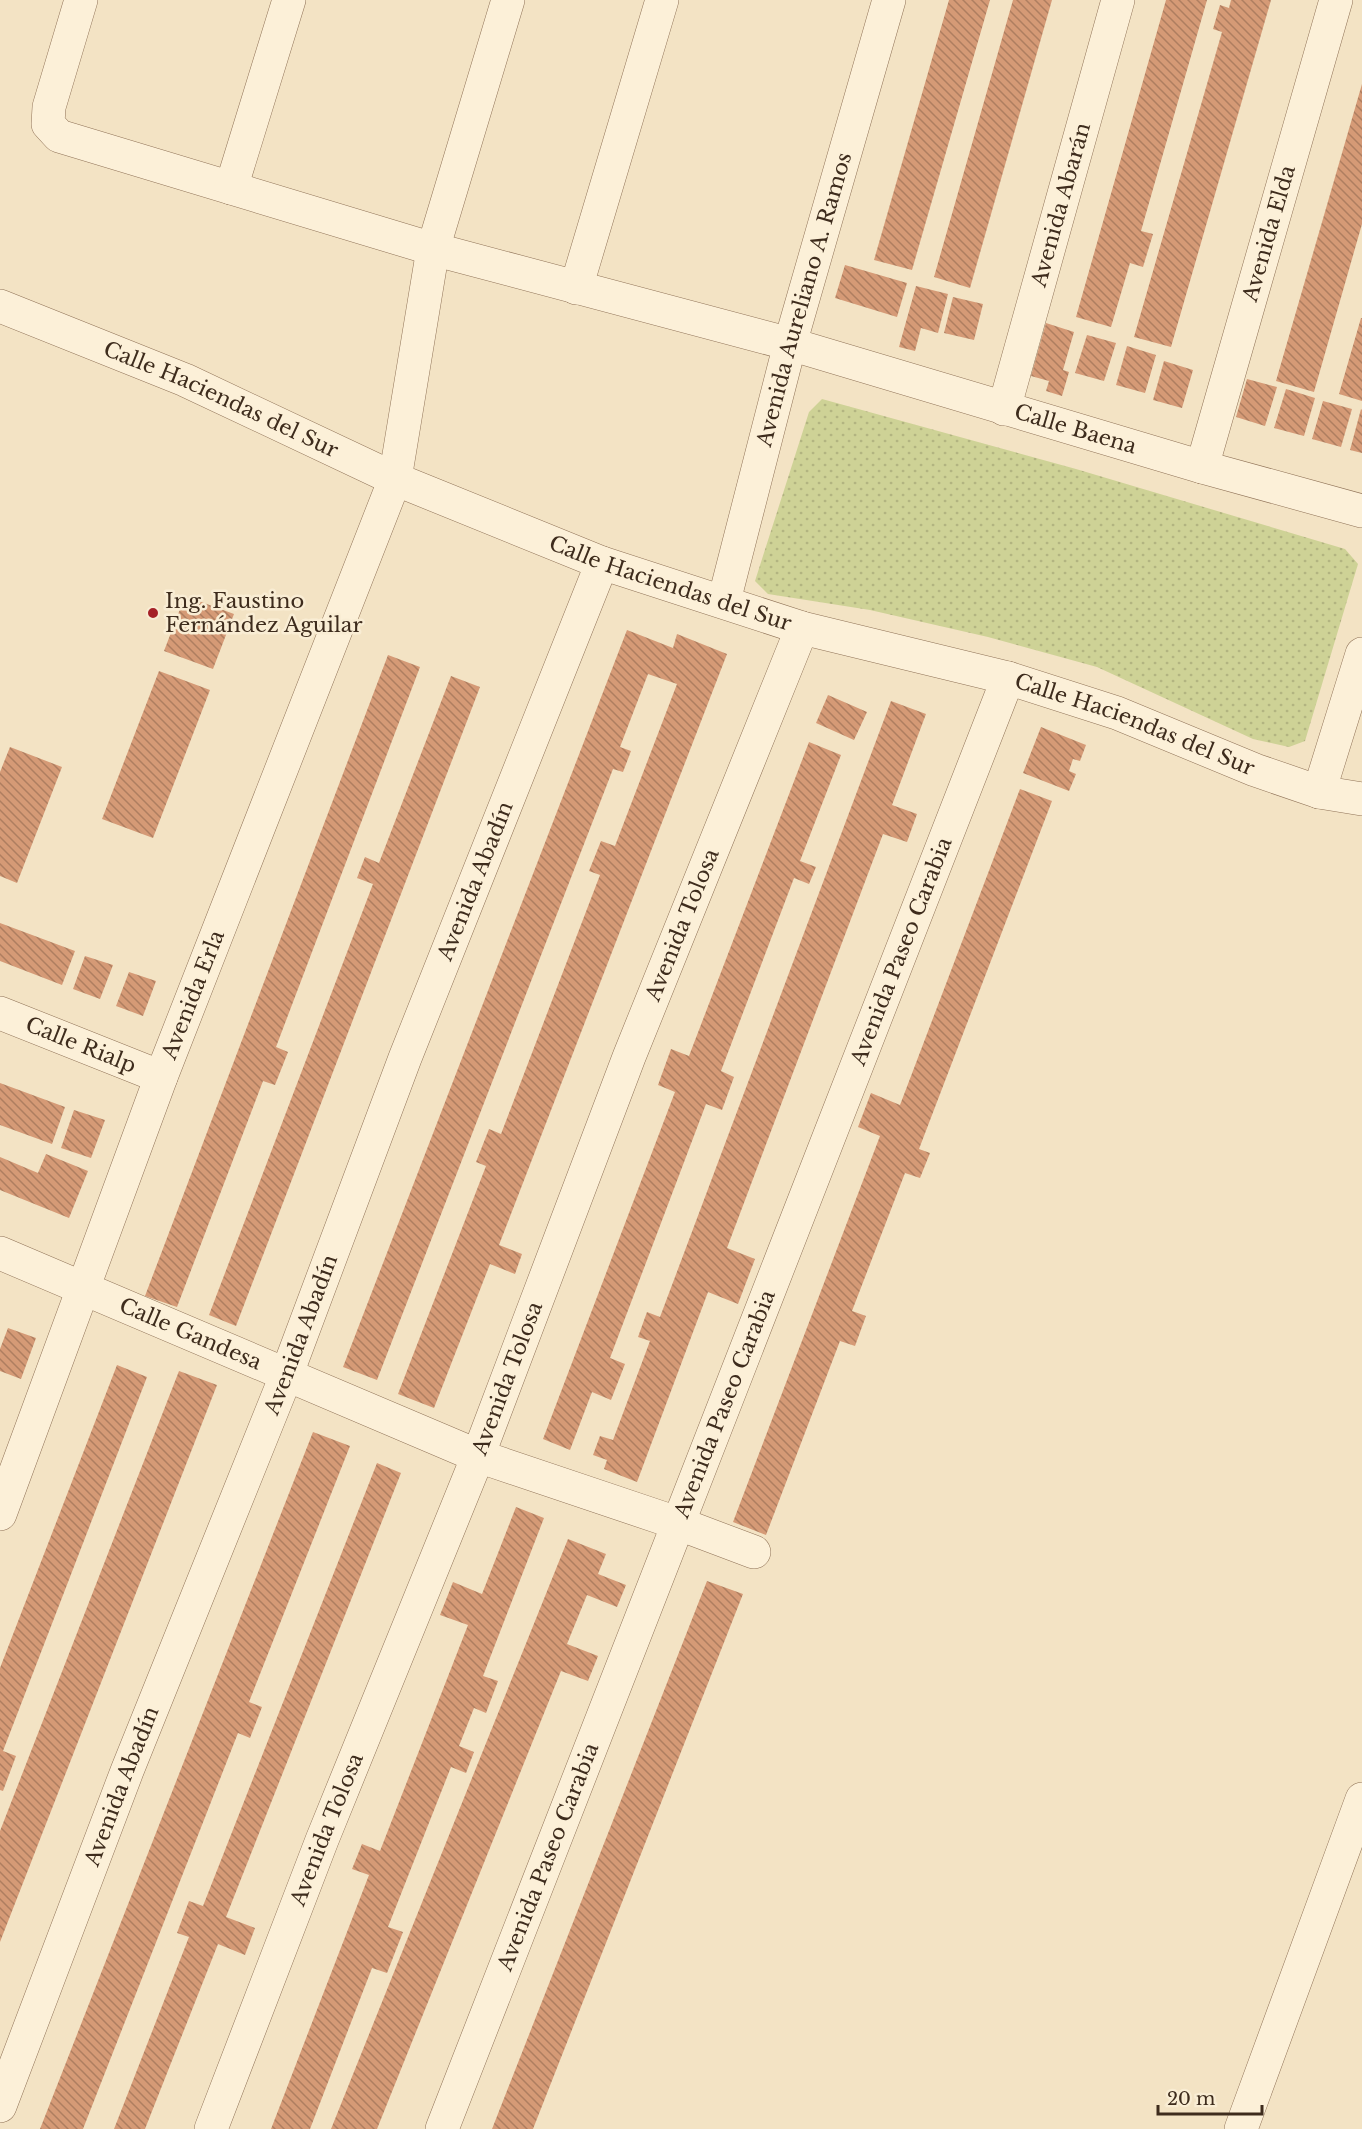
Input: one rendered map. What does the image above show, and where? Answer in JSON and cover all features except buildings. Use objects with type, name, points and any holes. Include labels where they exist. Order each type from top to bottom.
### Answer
[{"type":"street","name":"Calle Baena","points":[[81,0],[49,107],[48,124],[58,136],[433,249],[790,344],[1202,468],[1362,511]]},
{"type":"street","points":[[231,188],[288,0]]},
{"type":"street","name":"Avenida Erla","points":[[3,1500],[161,1077],[395,479],[433,249],[508,0]]},
{"type":"street","points":[[576,288],[662,0]]},
{"type":"street","name":"Avenida Aureliano A. Ramos","points":[[724,601],[790,344],[889,0]]},
{"type":"street","name":"Avenida Abarán","points":[[1004,409],[1118,0]]},
{"type":"street","name":"Avenida Elda","points":[[1202,468],[1336,0]]},
{"type":"street","name":"Calle Haciendas del Sur","points":[[0,306],[185,380],[395,479],[602,563],[802,628],[1008,678],[1118,712],[1255,770],[1319,792],[1362,799]]},
{"type":"street","name":"Avenida Abadín","points":[[0,2106],[127,1771],[286,1376],[405,1058],[602,563]]},
{"type":"street","name":"Avenida Tolosa","points":[[211,2129],[322,1840],[478,1456],[629,1057],[802,628]]},
{"type":"street","points":[[1319,792],[1362,654]]},
{"type":"street","name":"Avenida Paseo Carabia","points":[[442,2129],[1008,678]]},
{"type":"street","name":"Calle Rialp","points":[[0,1013],[161,1077]]},
{"type":"street","name":"Calle Gandesa","points":[[0,1252],[478,1456],[677,1523],[754,1552]]},
{"type":"street","points":[[1241,2129],[1355,1837],[1362,1799]]},
{"type":"green space","points":[[822,399],[1076,469],[1345,549],[1358,564],[1305,741],[1289,747],[1253,739],[1097,667],[988,637],[870,610],[768,594],[755,581],[809,412]]},
{"type":"place","name":"Ing. Faustino Fernández Aguilar","points":[[153,613]]}]
